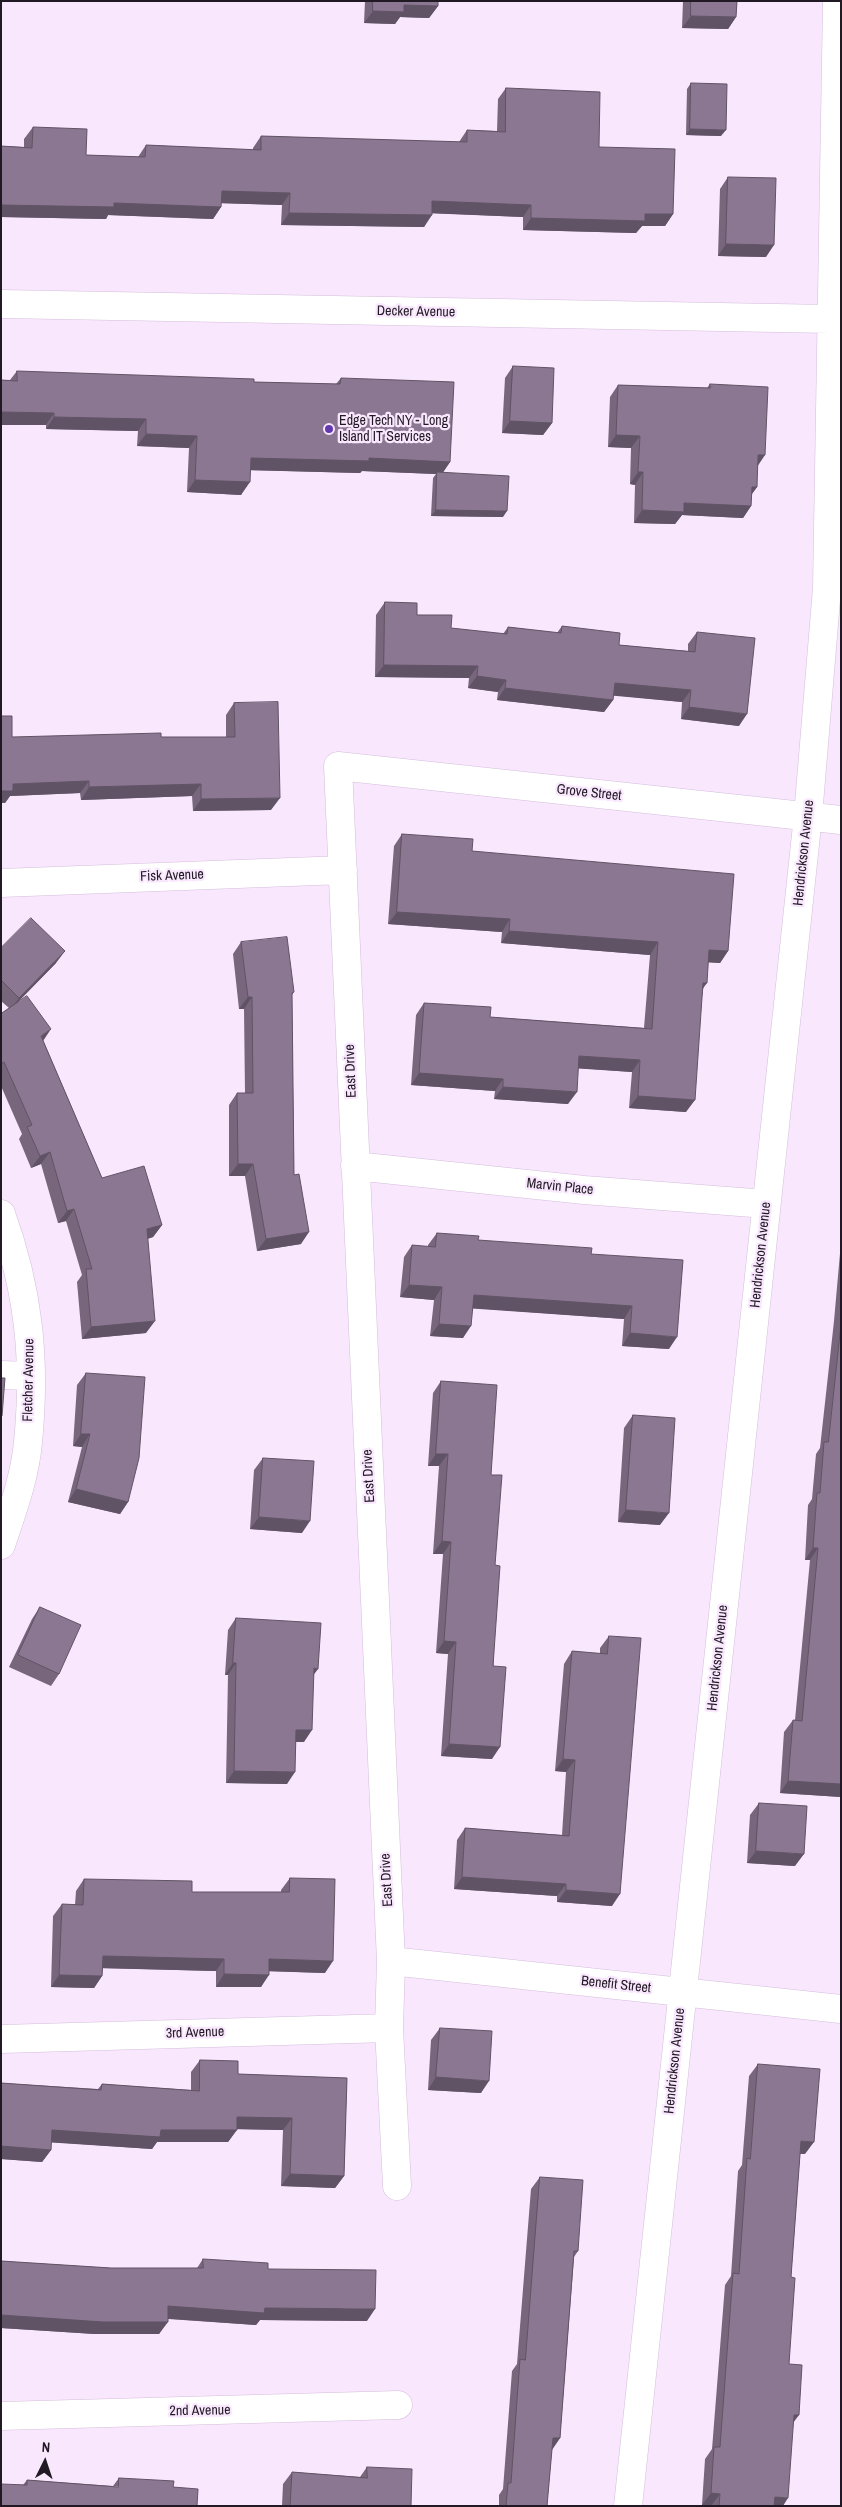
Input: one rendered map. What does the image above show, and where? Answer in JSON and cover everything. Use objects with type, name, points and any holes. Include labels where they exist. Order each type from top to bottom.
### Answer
[{"type":"street","name":"Hendrickson Avenue","points":[[628,2506],[808,816],[826,588],[837,1]]},
{"type":"street","name":"Decker Avenue","points":[[1,304],[831,319]]},
{"type":"street","name":"Grove Street","points":[[338,766],[841,820]]},
{"type":"street","name":"East Drive","points":[[338,766],[391,1961],[390,2028],[397,2186]]},
{"type":"street","name":"Fisk Avenue","points":[[1,883],[343,870]]},
{"type":"street","name":"Marvin Place","points":[[355,1166],[584,1190],[766,1204]]},
{"type":"street","name":"Fletcher Avenue","points":[[1,1214],[13,1248],[25,1293],[31,1340],[28,1444],[17,1499],[1,1545]]},
{"type":"street","points":[[1,1375],[30,1376]]},
{"type":"street","name":"Benefit Street","points":[[391,1961],[841,2009]]},
{"type":"street","name":"3rd Avenue","points":[[1,2039],[390,2028]]},
{"type":"street","name":"2nd Avenue","points":[[1,2416],[398,2406]]},
{"type":"building","points":[[373,1],[438,1],[438,6],[404,5],[404,12],[373,11]]},
{"type":"building","points":[[691,1],[737,1],[736,17],[691,16]]},
{"type":"building","points":[[691,83],[727,84],[726,130],[690,129]]},
{"type":"building","points":[[506,88],[600,92],[599,147],[675,149],[673,214],[645,214],[645,221],[531,218],[531,205],[432,201],[432,215],[289,213],[290,193],[222,191],[221,207],[114,203],[114,207],[1,205],[1,146],[32,148],[33,127],[87,129],[86,155],[145,157],[146,145],[261,150],[261,136],[467,142],[467,130],[505,132]]},
{"type":"building","points":[[728,177],[776,178],[774,245],[726,244]]},
{"type":"building","points":[[513,366],[554,368],[552,423],[510,421]]},
{"type":"building","points":[[17,371],[254,379],[254,382],[340,384],[341,378],[454,382],[450,462],[369,458],[369,461],[251,458],[250,482],[195,480],[197,436],[146,434],[146,419],[54,417],[54,413],[1,412],[1,380],[17,381]]},
{"type":"building","points":[[710,384],[768,387],[765,455],[758,455],[757,487],[752,487],[751,506],[684,503],[684,512],[642,510],[643,472],[638,472],[640,436],[616,435],[618,385],[710,388]]},
{"type":"building","points":[[437,472],[509,476],[507,511],[436,510]]},
{"type":"building","points":[[385,602],[417,603],[417,615],[452,615],[451,628],[507,634],[508,627],[561,633],[562,626],[620,633],[619,645],[695,652],[697,632],[755,638],[747,714],[689,707],[691,690],[615,683],[613,700],[505,688],[506,680],[477,676],[478,666],[384,665]]},
{"type":"building","points":[[278,702],[280,798],[201,799],[201,784],[89,787],[89,781],[13,784],[13,791],[1,791],[1,716],[12,716],[12,737],[161,733],[161,737],[235,737],[234,703]]},
{"type":"building","points":[[402,834],[473,839],[472,851],[734,874],[728,951],[709,950],[707,983],[703,983],[695,1100],[638,1096],[640,1060],[579,1056],[577,1092],[503,1087],[503,1079],[419,1073],[424,1003],[491,1007],[490,1017],[652,1029],[658,942],[509,931],[510,919],[397,912]]},
{"type":"building","points":[[31,918],[65,951],[19,998],[1,980],[1,948]]},
{"type":"building","points":[[287,937],[294,992],[292,993],[294,1175],[299,1174],[309,1232],[266,1239],[253,1164],[238,1164],[237,1093],[253,1093],[252,997],[248,997],[241,942]]},
{"type":"building","points":[[27,996],[51,1029],[41,1036],[102,1178],[144,1166],[162,1225],[147,1229],[155,1321],[91,1327],[86,1269],[92,1269],[74,1209],[67,1211],[50,1152],[40,1156],[27,1127],[32,1125],[4,1062],[1,1064],[1,1014]]},
{"type":"building","points":[[437,1233],[479,1236],[478,1240],[592,1248],[591,1254],[683,1260],[677,1337],[630,1333],[632,1306],[474,1295],[471,1326],[439,1324],[442,1287],[409,1285],[412,1245],[435,1247]]},
{"type":"building","points":[[841,1324],[841,1784],[788,1781],[793,1720],[802,1721],[818,1548],[813,1548],[817,1493],[820,1493],[824,1442],[828,1442]]},
{"type":"building","points":[[86,1373],[145,1377],[139,1458],[128,1502],[76,1489],[90,1434],[81,1434]]},
{"type":"building","points":[[1,1378],[5,1378],[2,1416],[1,1416]]},
{"type":"building","points":[[441,1381],[497,1385],[491,1475],[502,1475],[495,1565],[500,1566],[493,1666],[506,1667],[500,1747],[449,1744],[456,1642],[444,1641],[451,1542],[442,1541],[448,1454],[436,1454]]},
{"type":"building","points":[[633,1415],[675,1418],[669,1513],[626,1510]]},
{"type":"building","points":[[263,1458],[314,1461],[310,1521],[259,1517]]},
{"type":"building","points":[[40,1607],[81,1625],[59,1674],[18,1655]]},
{"type":"building","points":[[236,1618],[321,1623],[318,1669],[314,1668],[312,1730],[296,1730],[295,1772],[234,1771],[236,1663],[233,1663]]},
{"type":"building","points":[[609,1636],[641,1638],[620,1894],[566,1890],[566,1884],[462,1877],[465,1828],[569,1836],[575,1760],[563,1759],[572,1651],[607,1654]]},
{"type":"building","points":[[759,1803],[807,1806],[804,1854],[756,1851]]},
{"type":"building","points":[[290,1878],[335,1879],[333,1961],[269,1959],[269,1975],[224,1974],[224,1959],[103,1956],[102,1976],[59,1975],[62,1904],[83,1905],[84,1879],[192,1881],[192,1892],[289,1892]]},
{"type":"building","points":[[440,2028],[492,2031],[489,2081],[436,2077]]},
{"type":"building","points":[[200,2060],[238,2061],[238,2074],[347,2078],[344,2176],[290,2174],[292,2118],[237,2117],[237,2130],[161,2130],[160,2137],[52,2130],[51,2150],[1,2146],[1,2083],[101,2090],[102,2084],[199,2091]]},
{"type":"building","points":[[758,2064],[820,2069],[814,2142],[801,2141],[791,2277],[795,2278],[789,2364],[802,2365],[799,2415],[794,2415],[788,2498],[775,2497],[774,2506],[719,2506],[720,2494],[711,2493],[714,2447],[720,2447],[733,2273],[739,2274],[747,2158],[750,2159]]},
{"type":"building","points":[[540,2177],[583,2180],[578,2251],[574,2251],[560,2438],[553,2438],[547,2506],[506,2506],[508,2483],[511,2483],[520,2359],[525,2360]]},
{"type":"building","points":[[203,2259],[268,2263],[268,2269],[376,2270],[375,2309],[265,2308],[264,2313],[168,2306],[168,2322],[103,2322],[1,2315],[1,2261],[111,2268],[203,2268]]},
{"type":"building","points":[[367,2467],[412,2469],[411,2506],[290,2506],[292,2472],[367,2478]]},
{"type":"building","points":[[119,2478],[174,2481],[173,2487],[198,2489],[197,2506],[1,2506],[1,2484],[27,2485],[27,2480],[118,2487]]},
{"type":"place","name":"Edge Tech NY - Long Island IT Services","points":[[329,429]]}]
